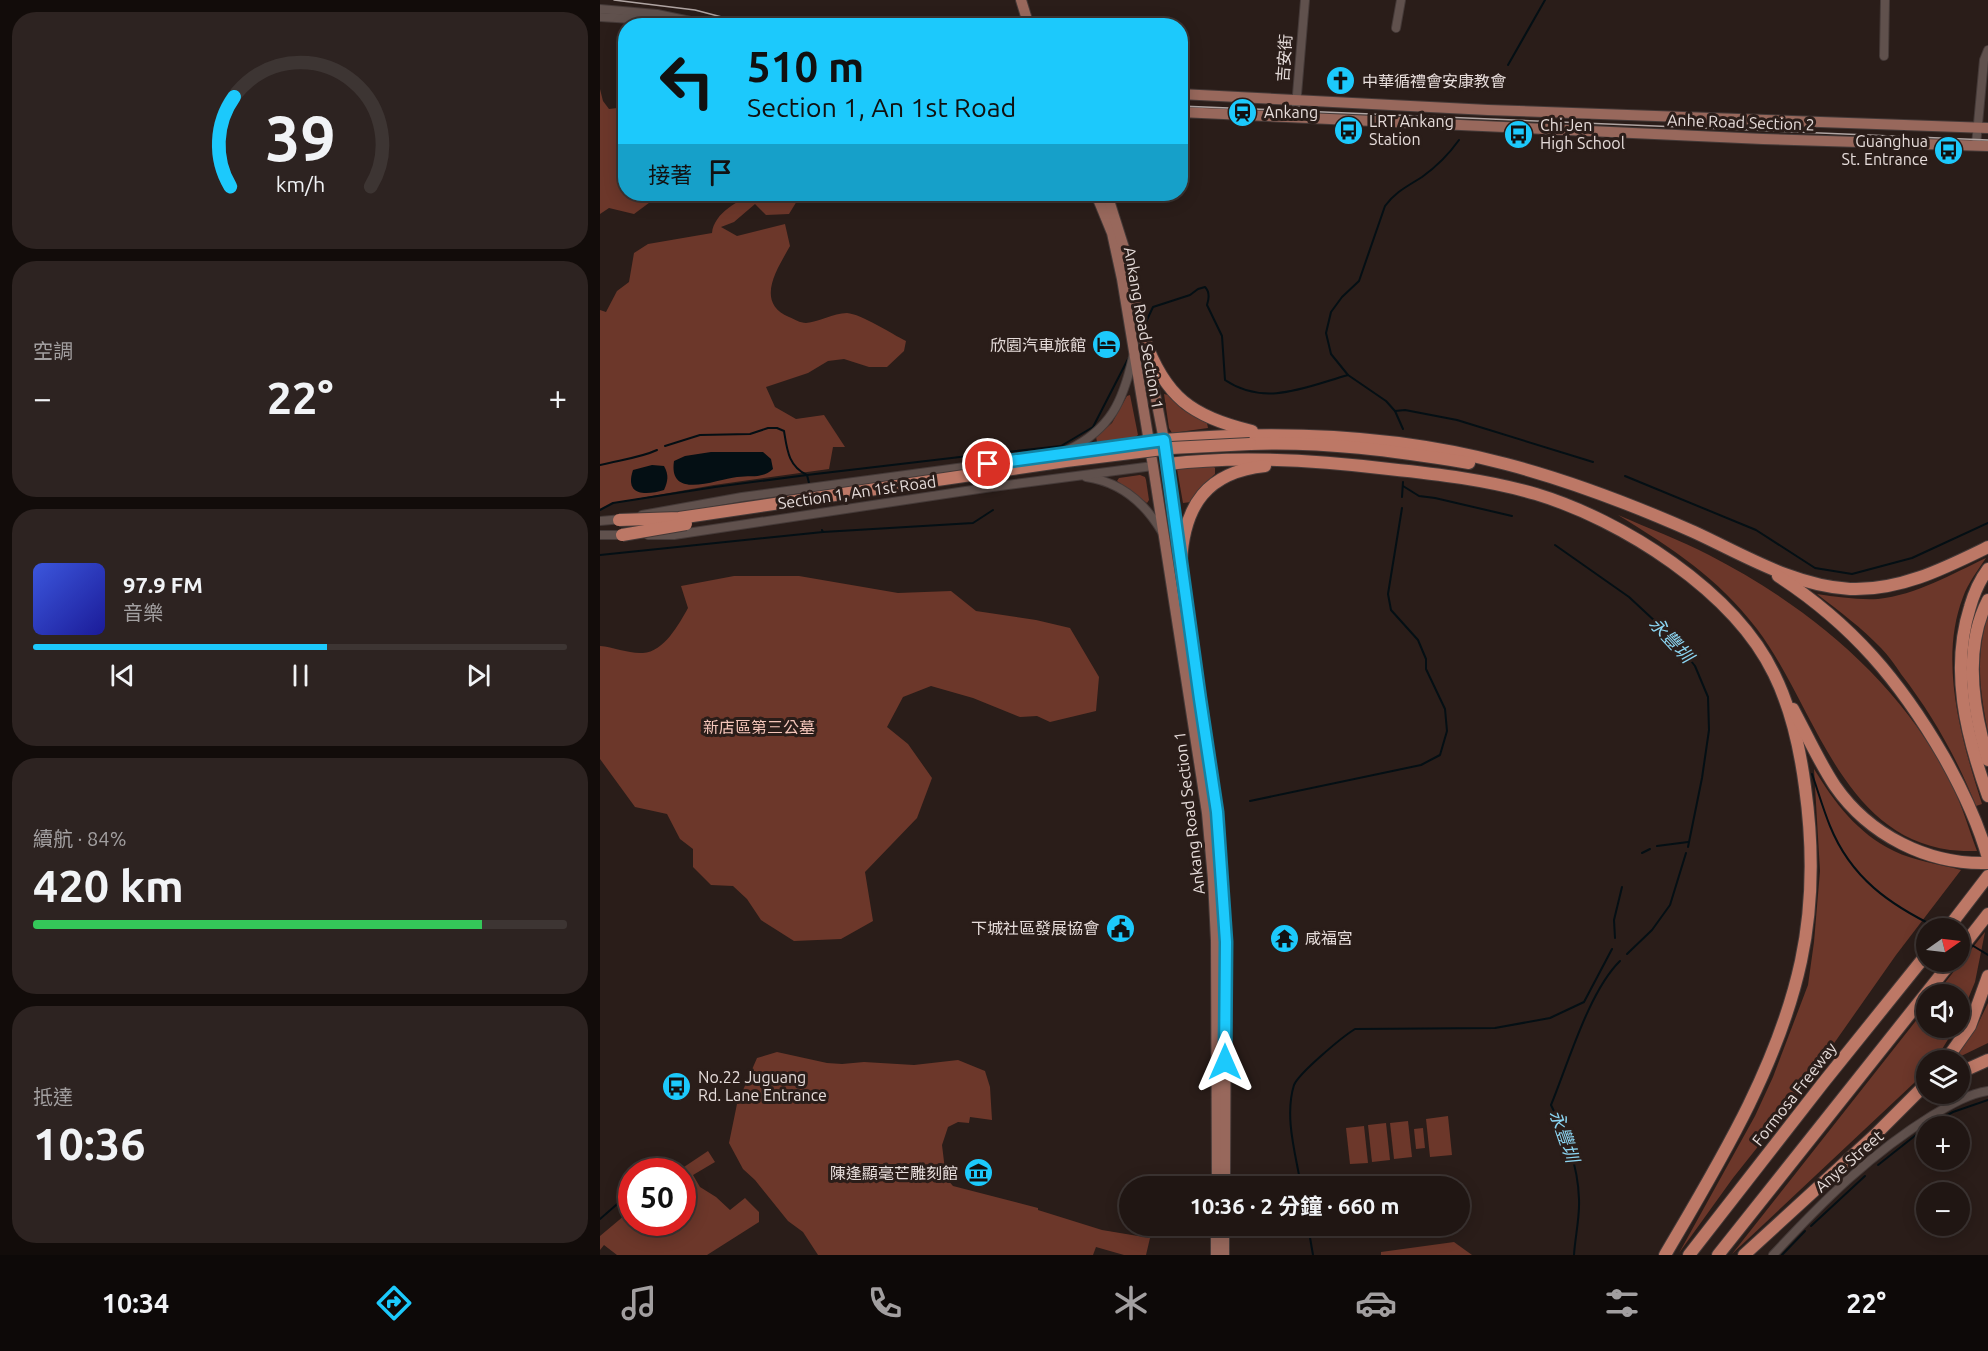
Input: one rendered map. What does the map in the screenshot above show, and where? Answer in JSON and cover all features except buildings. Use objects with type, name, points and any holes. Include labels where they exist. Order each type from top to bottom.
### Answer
[{"type":"highway","points":[[1144,338],[1168,388],[1185,404],[1219,421],[1257,432],[1380,440],[1465,454],[1544,474],[1643,510],[1753,561],[1813,583],[1852,589],[1878,587],[1917,579],[1988,547]]},
{"type":"highway","points":[[1164,440],[1277,434]]},
{"type":"highway","points":[[622,534],[1067,469],[1294,443],[1347,446],[1455,461],[1518,473],[1544,474]]},
{"type":"highway","points":[[620,519],[679,518],[1066,461],[1171,448],[1250,448],[1334,453],[1395,460],[1514,482],[1535,494],[1606,522],[1665,557],[1693,578],[1720,603],[1741,625],[1774,673],[1819,760],[1851,807],[1881,831],[1914,850],[1946,860],[1988,863]]},
{"type":"highway","points":[[1168,464],[1238,460],[1315,462],[1412,471],[1535,494]]},
{"type":"highway","points":[[1181,562],[1188,520],[1200,497],[1214,483],[1237,471],[1315,462]]},
{"type":"highway","points":[[1753,561],[1807,595],[1838,620],[1901,689],[1959,785],[1975,818],[1988,858]]},
{"type":"highway","points":[[1988,569],[1979,580],[1972,600],[1960,651],[1960,676],[1970,740],[1988,796]]},
{"type":"highway","points":[[1988,600],[1978,622],[1975,636],[1974,673],[1981,736],[1988,760]]},
{"type":"highway","points":[[1665,1255],[1723,1154],[1754,1092],[1787,1014],[1802,958],[1809,906],[1808,804],[1794,730],[1774,673]]},
{"type":"highway","points":[[1956,918],[1988,876]]},
{"type":"highway","points":[[1970,937],[1988,914]]},
{"type":"highway","name":"Formosa Freeway","points":[[1689,1255],[1916,967]]},
{"type":"highway","points":[[1718,1255],[1943,972]]},
{"type":"highway","points":[[1953,1050],[1970,1026],[1988,976]]},
{"type":"highway","points":[[1970,1068],[1988,1060]]},
{"type":"highway","points":[[1744,1255],[1874,1136],[1916,1094]]},
{"type":"highway","points":[[1874,1136],[1916,1104]]},
{"type":"main road","points":[[1021,0],[1027,18]]},
{"type":"main road","name":"Anhe Road Section 2","points":[[1188,94],[1500,110],[1982,127]]},
{"type":"main road","name":"Anhe Road Section 2","points":[[1188,112],[1982,146]]},
{"type":"main road","points":[[1757,138],[1758,119]]},
{"type":"main road","name":"Ankang Road Section 1","points":[[1099,201],[1112,233],[1134,354],[1207,813],[1213,879],[1216,969],[1217,1176]]},
{"type":"main road","name":"Ankang Road Section 1","points":[[1111,201],[1144,338],[1164,440],[1217,812],[1226,942],[1224,1176]]},
{"type":"main road","points":[[1149,442],[1164,440]]},
{"type":"main road","points":[[1153,466],[1168,464]]},
{"type":"main road","points":[[1216,1236],[1216,1255]]},
{"type":"main road","points":[[1224,1236],[1224,1255]]},
{"type":"street","name":"吉安街","points":[[1295,118],[1305,0]]},
{"type":"street","points":[[1396,28],[1401,0]]},
{"type":"street","points":[[1884,56],[1885,0]]},
{"type":"street","points":[[600,9],[649,13],[674,18]]},
{"type":"street","points":[[600,17],[632,18]]},
{"type":"street","points":[[1982,146],[1984,60],[1988,50]]},
{"type":"street","points":[[1061,454],[1088,439],[1109,419],[1123,394],[1134,354]]},
{"type":"street","name":"Section 1, An 1st Road","points":[[600,521],[742,497],[1149,442]]},
{"type":"street","points":[[1002,462],[1005,485]]},
{"type":"street","name":"Section 1, An 1st Road","points":[[600,535],[674,535],[1005,485],[1153,466]]},
{"type":"street","points":[[1077,476],[1106,481],[1131,495],[1154,518],[1164,537]]},
{"type":"street","name":"Anye Street","points":[[1773,1255],[1802,1223],[1867,1161],[1950,1105],[1979,1092],[1988,1091]]},
{"type":"green space","points":[[600,89],[603,101],[609,109],[618,108],[618,201],[652,201],[634,214],[609,208],[600,214]]},
{"type":"green space","points":[[740,201],[797,201],[789,214],[766,215],[755,204],[734,222],[721,227],[737,236],[785,224],[790,246],[775,274],[771,294],[773,303],[779,311],[797,321],[806,323],[842,313],[853,314],[906,341],[904,351],[887,367],[869,367],[844,359],[828,361],[808,373],[766,387],[775,407],[796,419],[824,415],[845,447],[833,447],[829,469],[714,485],[613,503],[600,509],[600,310],[606,312],[617,291],[629,282],[634,253],[648,244],[712,233],[717,219]]},
{"type":"green space","points":[[1164,394],[1182,409],[1207,423],[1208,428],[1172,433],[1169,428]]},
{"type":"green space","points":[[1130,395],[1138,435],[1134,438],[1097,442],[1096,437],[1112,423],[1127,396]]},
{"type":"green space","points":[[1213,466],[1215,474],[1198,490],[1191,502],[1183,503],[1177,469]]},
{"type":"green space","points":[[1140,475],[1146,480],[1149,500],[1147,503],[1117,481],[1119,478]]},
{"type":"green space","points":[[1618,515],[1675,539],[1746,576],[1783,599],[1850,652],[1908,715],[1932,750],[1957,795],[1977,851],[1950,850],[1912,839],[1881,820],[1856,793],[1834,762],[1777,659],[1742,611],[1693,565]]},
{"type":"green space","points":[[1986,558],[1963,597],[1956,622],[1953,648],[1953,674],[1961,728],[1982,804],[1976,806],[1943,737],[1892,661],[1866,634],[1817,594],[1863,599],[1892,597],[1934,583]]},
{"type":"green space","name":"新店區第三公墓","points":[[734,576],[799,576],[898,593],[951,591],[976,611],[1036,620],[1070,628],[1099,677],[1096,711],[1050,722],[1037,716],[1020,717],[973,698],[931,686],[903,697],[887,727],[908,744],[932,778],[917,818],[865,872],[873,921],[841,939],[794,941],[761,920],[747,899],[733,886],[711,885],[693,867],[693,849],[680,839],[667,814],[635,807],[600,759],[600,646],[638,653],[658,648],[670,636],[688,608],[681,586]]},
{"type":"green space","points":[[1988,616],[1988,732],[1983,703],[1980,659]]},
{"type":"green space","points":[[1814,769],[1848,816],[1881,844],[1910,857],[1961,870],[1924,918],[1916,918],[1916,929],[1790,1106],[1733,1178],[1679,1253],[1755,1116],[1773,1077],[1808,985],[1820,871]]},
{"type":"green space","points":[[1985,932],[1975,982],[1970,994],[1970,984],[1944,984],[1953,972],[1970,972],[1970,951]]},
{"type":"green space","points":[[1988,1003],[1988,1043],[1970,1052],[1961,1050],[1970,1038]]},
{"type":"green space","points":[[1916,1021],[1916,1038],[1949,1038],[1942,1050],[1916,1050],[1916,1081],[1732,1254]]},
{"type":"green space","points":[[777,1052],[842,1064],[864,1062],[914,1065],[958,1060],[985,1071],[990,1087],[992,1120],[970,1117],[969,1123],[958,1122],[948,1127],[942,1145],[946,1178],[953,1186],[1038,1208],[1038,1210],[1102,1230],[1119,1233],[1119,1236],[1150,1238],[1146,1255],[1124,1255],[1096,1247],[1093,1255],[818,1255],[803,1232],[788,1221],[755,1180],[743,1169],[729,1143],[737,1104],[757,1058]]},
{"type":"green space","points":[[1448,1116],[1452,1155],[1430,1157],[1426,1119]]},
{"type":"green space","points":[[1408,1121],[1412,1157],[1394,1159],[1390,1123]]},
{"type":"green space","points":[[1386,1123],[1390,1160],[1372,1162],[1368,1125]]},
{"type":"green space","points":[[1364,1126],[1368,1163],[1350,1164],[1346,1128]]},
{"type":"green space","points":[[1423,1128],[1425,1148],[1416,1149],[1414,1129]]},
{"type":"green space","points":[[708,1151],[715,1162],[696,1173],[696,1159]]},
{"type":"green space","points":[[696,1180],[700,1187],[730,1210],[745,1198],[759,1212],[759,1222],[707,1255],[617,1255],[604,1245],[600,1250],[600,1236],[618,1221],[618,1236],[696,1236]]},
{"type":"green space","points":[[1454,1242],[1472,1255],[1381,1255],[1381,1252]]},
{"type":"shaded area","points":[[711,452],[763,452],[771,459],[773,469],[760,475],[696,485],[678,481],[674,473],[674,461],[685,456]]},
{"type":"shaded area","points":[[652,465],[664,466],[666,469],[667,478],[664,490],[644,493],[634,490],[631,479],[633,470]]},
{"type":"waterway","points":[[1508,65],[1545,0]]},
{"type":"waterway","points":[[1403,429],[1395,411],[1386,401],[1348,375],[1331,354],[1326,333],[1331,312],[1342,297],[1359,281],[1385,206],[1397,193],[1437,165],[1459,140]]},
{"type":"waterway","points":[[1146,322],[1153,307],[1190,295],[1205,287],[1209,296],[1207,305],[1222,336],[1225,380],[1240,388],[1270,393],[1301,389],[1348,375]]},
{"type":"waterway","points":[[1007,452],[1061,446],[1093,427],[1128,359]]},
{"type":"waterway","points":[[1395,411],[1405,410],[1457,420],[1593,462]]},
{"type":"waterway","points":[[665,446],[700,435],[750,434],[768,428],[777,428],[784,431],[792,462],[807,475],[994,453]]},
{"type":"waterway","points":[[600,465],[657,450]]},
{"type":"waterway","points":[[600,510],[613,503],[807,475],[812,495]]},
{"type":"waterway","points":[[1625,476],[1756,530],[1815,568],[1852,574],[1912,558],[1988,523]]},
{"type":"waterway","name":"永豐圳","points":[[1402,497],[1403,482]]},
{"type":"waterway","name":"永豐圳","points":[[1403,486],[1419,496],[1512,516]]},
{"type":"waterway","points":[[1250,801],[1421,765],[1440,755],[1447,731],[1445,709],[1426,669],[1426,659],[1418,640],[1391,610],[1388,594],[1402,508]]},
{"type":"waterway","points":[[822,530],[823,532],[973,523],[993,510]]},
{"type":"waterway","points":[[600,555],[823,532]]},
{"type":"waterway","name":"永豐圳","points":[[1555,545],[1629,597],[1672,637],[1695,666],[1708,697],[1709,730],[1688,847]]},
{"type":"waterway","points":[[1812,774],[1827,820],[1849,861],[1874,888],[1918,918]]},
{"type":"waterway","points":[[1657,846],[1688,842]]},
{"type":"waterway","points":[[1642,853],[1650,849]]},
{"type":"waterway","name":"永豐圳","points":[[1627,954],[1652,930],[1670,905],[1686,853]]},
{"type":"waterway","points":[[1615,938],[1614,920],[1622,887]]},
{"type":"waterway","points":[[1970,944],[1988,955]]},
{"type":"waterway","points":[[1299,1176],[1290,1110],[1294,1085],[1312,1064],[1349,1033],[1355,1029],[1495,1028],[1550,1018],[1584,1002],[1612,949]]},
{"type":"waterway","name":"永豐圳","points":[[1574,1255],[1579,1206],[1578,1186],[1574,1162],[1551,1105],[1589,1009],[1609,974],[1620,961]]},
{"type":"waterway","points":[[1946,1116],[1988,1100]]},
{"type":"waterway","points":[[1878,1165],[1916,1135]]},
{"type":"waterway","points":[[1811,1226],[1865,1176]]},
{"type":"waterway","points":[[600,1219],[618,1203]]},
{"type":"waterway","points":[[1782,1255],[1805,1231]]},
{"type":"waterway","points":[[1310,1236],[1313,1255]]},
{"type":"tram line","points":[[614,0],[695,10],[726,18]]},
{"type":"tram line","points":[[1188,106],[1988,140]]},
{"type":"place","name":"中華循禮會安康教會","points":[[1341,81]]},
{"type":"place","name":"Ankang","points":[[1243,112]]},
{"type":"place","name":"LRT Ankang Station","points":[[1348,130]]},
{"type":"place","name":"Chi Jen High School","points":[[1519,134]]},
{"type":"place","name":"Guanghua St. Entrance","points":[[1949,150]]},
{"type":"place","name":"欣園汽車旅館","points":[[1107,345]]},
{"type":"place","name":"下城社區發展協會","points":[[1120,928]]},
{"type":"place","name":"咸福宮","points":[[1284,938]]},
{"type":"place","name":"No.22 Juguang Rd. Lane Entrance","points":[[677,1086]]},
{"type":"place","name":"陳逢顯毫芒雕刻館","points":[[979,1173]]},
{"type":"route","points":[[988,464],[1164,440],[1217,812],[1226,942],[1225,1062]]}]
